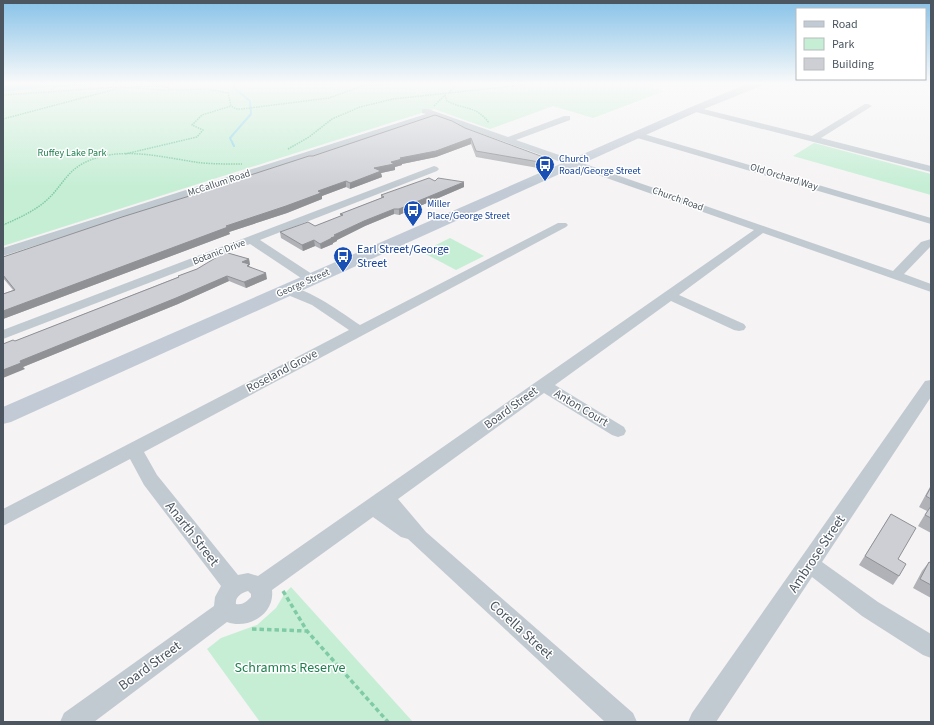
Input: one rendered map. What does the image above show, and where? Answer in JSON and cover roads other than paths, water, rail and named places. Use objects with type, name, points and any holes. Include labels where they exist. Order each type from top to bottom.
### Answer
[{"type":"main road","name":"George Street","points":[[3,416],[675,118]]},
{"type":"street","name":"McCallum Road","points":[[3,252],[412,118]]},
{"type":"street","name":"Church Road","points":[[445,118],[576,162],[931,288]]},
{"type":"street","points":[[510,140],[567,118]]},
{"type":"street","points":[[730,118],[931,169]]},
{"type":"street","points":[[814,139],[849,118]]},
{"type":"street","name":"Old Orchard Way","points":[[637,135],[931,221]]},
{"type":"street","name":"Botanic Drive","points":[[3,335],[434,169]]},
{"type":"street","name":"Roseland Grove","points":[[3,518],[562,225]]},
{"type":"street","name":"Board Street","points":[[73,722],[233,613],[249,613],[256,608],[261,601],[262,594],[269,587],[379,502],[762,229]]},
{"type":"street","points":[[251,239],[300,284],[317,302],[360,331]]},
{"type":"street","points":[[895,276],[925,244],[931,242]]},
{"type":"street","points":[[669,295],[739,327]]},
{"type":"street","name":"Anton Court","points":[[543,385],[618,431]]},
{"type":"street","name":"Ambrose Street","points":[[701,722],[807,570],[931,385]]},
{"type":"street","name":"Anarth Street","points":[[126,454],[150,480],[234,587]]},
{"type":"street","name":"Corella Street","points":[[379,502],[385,516],[419,538],[624,722]]},
{"type":"street","points":[[807,570],[823,586],[870,609],[931,647]]},
{"type":"street","points":[[233,613],[224,604],[225,598],[234,587],[241,583],[248,582],[269,587]]},
{"type":"waterway","points":[[234,146],[230,138],[248,118]]},
{"type":"place","name":"Church Road/George Street","points":[[545,182]]},
{"type":"place","name":"Miller Place/George Street","points":[[413,227]]},
{"type":"place","name":"Earl Street/George Street","points":[[343,273]]},
{"type":"park label","name":"Ruffey Lake Park","points":[[72,153]]},
{"type":"park label","name":"Schramms Reserve","points":[[290,668]]}]
